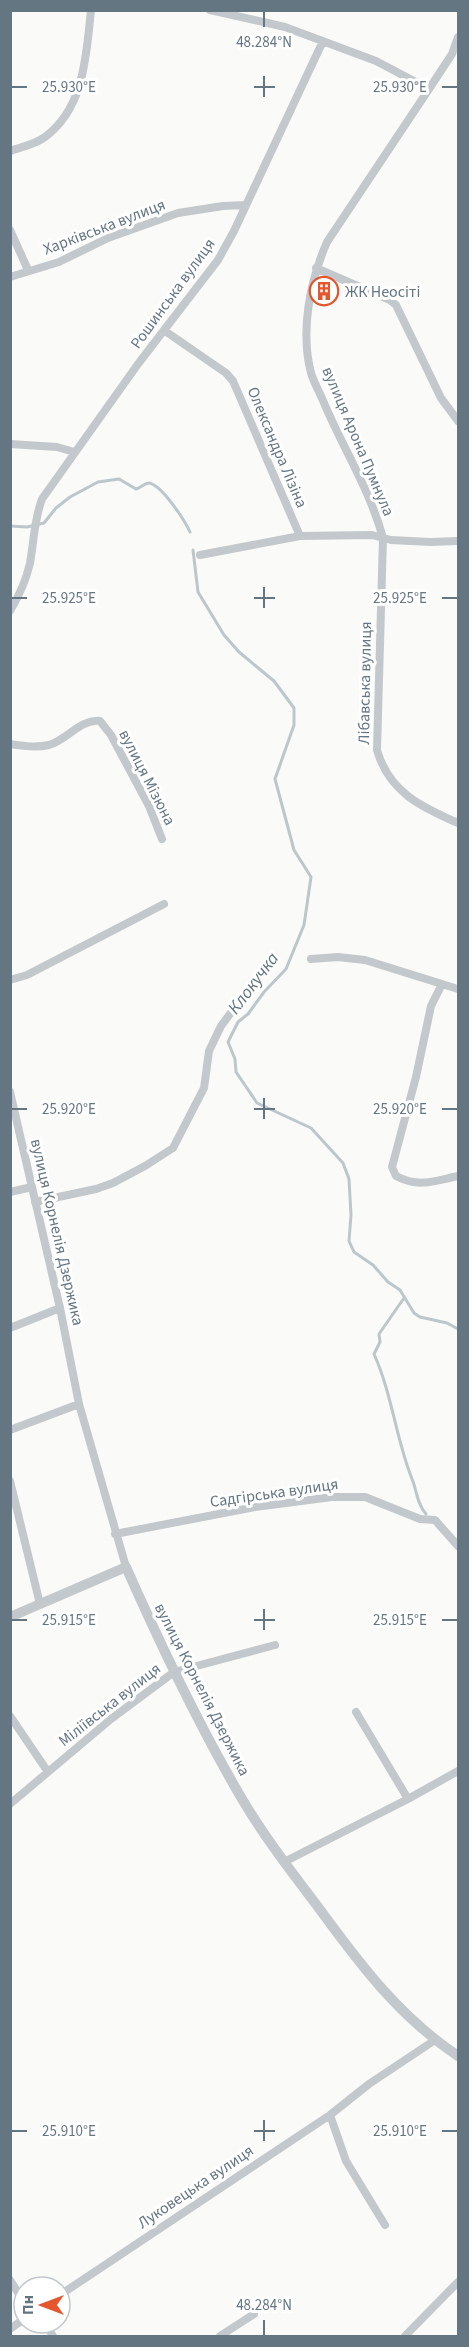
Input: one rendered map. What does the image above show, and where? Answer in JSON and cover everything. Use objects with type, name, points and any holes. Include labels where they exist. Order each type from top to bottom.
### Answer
[{"type":"street","points":[[10,151],[44,138],[68,110],[81,84],[92,10]]},
{"type":"street","points":[[210,10],[285,27],[376,60],[429,89]]},
{"type":"street","name":"вулиця Арона Пумнула","points":[[382,538],[376,513],[330,419],[311,373],[307,346],[309,309],[316,268],[327,242],[452,54],[459,37]]},
{"type":"street","name":"Рошинська вулиця","points":[[10,611],[22,589],[29,565],[36,514],[42,499],[74,452],[218,260],[323,41]]},
{"type":"street","name":"Харківська вулиця","points":[[10,277],[58,262],[108,238],[178,213],[246,204]]},
{"type":"street","points":[[10,230],[28,270]]},
{"type":"street","points":[[316,268],[390,300],[396,305],[441,398],[459,421]]},
{"type":"street","name":"Олександра Лізіна","points":[[165,331],[226,373],[233,381],[300,536]]},
{"type":"street","points":[[10,444],[57,447],[74,452]]},
{"type":"street","points":[[200,555],[300,536],[372,535],[430,542],[459,541]]},
{"type":"street","name":"Лібавська вулиця","points":[[382,538],[379,756],[390,780],[404,794],[431,812],[459,823]]},
{"type":"street","name":"вулиця Мізюна","points":[[10,744],[37,747],[49,745],[92,720],[100,721],[111,735],[149,806],[162,839]]},
{"type":"street","points":[[10,980],[27,975],[165,904]]},
{"type":"street","points":[[310,959],[338,957],[365,960],[459,989]]},
{"type":"street","points":[[35,1202],[96,1189],[113,1183],[173,1148],[204,1088],[209,1051],[221,1026],[256,979]]},
{"type":"street","points":[[442,984],[431,1006],[416,1077],[392,1167],[396,1176],[408,1182],[420,1184],[459,1176]]},
{"type":"street","name":"вулиця Корнелія Дзержика","points":[[10,1092],[60,1308],[79,1404],[115,1534],[126,1567],[174,1672],[243,1800],[284,1862],[382,1992],[435,2040],[459,2056]]},
{"type":"street","points":[[10,1192],[32,1187]]},
{"type":"street","points":[[10,1328],[60,1308]]},
{"type":"street","points":[[10,1430],[79,1404]]},
{"type":"street","points":[[10,1481],[40,1604]]},
{"type":"street","name":"Садгірська вулиця","points":[[115,1534],[255,1507],[332,1497],[365,1497],[420,1520],[435,1520],[459,1546]]},
{"type":"street","points":[[10,1617],[126,1567]]},
{"type":"street","name":"Міліївська вулиця","points":[[10,1804],[111,1719],[174,1672],[275,1645]]},
{"type":"street","points":[[356,1712],[408,1799]]},
{"type":"street","points":[[10,1716],[48,1772]]},
{"type":"street","points":[[284,1862],[459,1771]]},
{"type":"street","name":"Луковецька вулиця","points":[[72,2287],[330,2115],[369,2084],[435,2040]]},
{"type":"street","points":[[330,2115],[346,2161],[385,2225]]},
{"type":"street","points":[[405,2337],[459,2282]]},
{"type":"street","points":[[220,2337],[254,2314]]},
{"type":"waterway","name":"Клокучка","points":[[10,526],[27,527],[44,523],[56,508],[70,497],[98,482],[119,479],[136,489],[147,483],[154,485],[172,504],[190,532]]},
{"type":"waterway","name":"Клокучка","points":[[193,550],[198,592],[224,635],[239,652],[274,681],[294,708],[294,725],[275,779],[294,850],[311,877],[304,925],[286,969],[264,992],[248,1014],[238,1022],[228,1042],[235,1059],[236,1072],[257,1103],[311,1128],[343,1163],[349,1179],[351,1215],[349,1241],[354,1252],[373,1265],[388,1282],[400,1290],[414,1313],[420,1317],[447,1323],[458,1329]]},
{"type":"waterway","points":[[404,1298],[379,1334],[380,1342],[374,1354],[419,1502],[426,1514]]},
{"type":"place","name":"ЖК Неосіті","points":[[324,291]]}]
